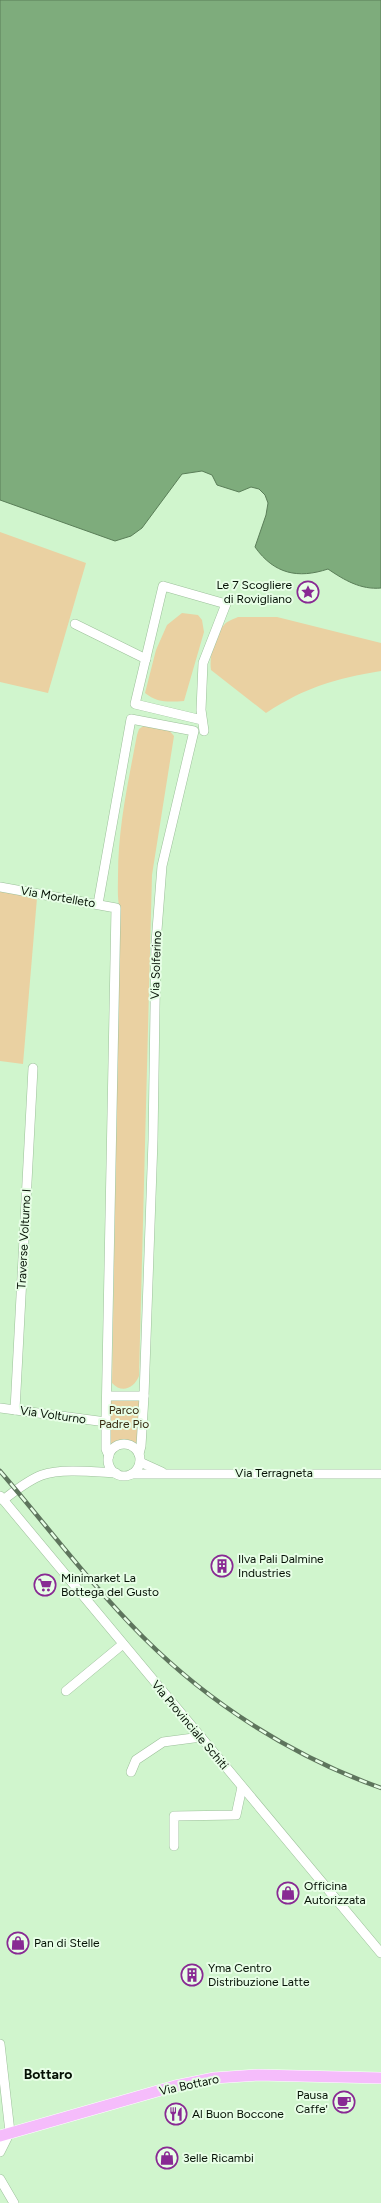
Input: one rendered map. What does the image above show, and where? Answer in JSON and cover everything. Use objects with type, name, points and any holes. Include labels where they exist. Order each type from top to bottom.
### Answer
[{"type":"main road","name":"Via Bottaro","points":[[3,2134],[175,2086],[214,2078],[258,2075],[381,2078]]},
{"type":"street","points":[[202,720],[135,704],[163,586],[226,604],[203,663],[201,710],[204,732]]},
{"type":"street","points":[[75,624],[146,659]]},
{"type":"street","name":"Via Solferino","points":[[98,904],[131,719],[194,730],[162,866],[156,943],[144,1396],[139,1458]]},
{"type":"street","name":"Via Mortelleto","points":[[0,887],[116,908],[106,1396]]},
{"type":"street","name":"Traverse Volturno I","points":[[15,1410],[33,1068]]},
{"type":"street","points":[[116,1473],[106,1449],[106,1396],[144,1396]]},
{"type":"street","name":"Via Volturno","points":[[0,1408],[106,1422]]},
{"type":"street","points":[[97,1472],[109,1460],[114,1448],[123,1444],[132,1446],[139,1458],[167,1474]]},
{"type":"street","points":[[1,1498],[44,1474],[97,1472],[116,1473],[122,1476],[132,1474],[139,1458]]},
{"type":"street","name":"Via Terragneta","points":[[132,1474],[381,1474]]},
{"type":"street","name":"Via Provinciale Schiti","points":[[1,1498],[381,1953]]},
{"type":"street","points":[[66,1691],[123,1644]]},
{"type":"street","points":[[132,1772],[136,1760],[150,1752],[156,1745],[200,1737]]},
{"type":"street","points":[[174,1846],[174,1816],[236,1815],[237,1802],[242,1787]]},
{"type":"street","points":[[0,2044],[3,2134],[0,2152]]},
{"type":"street","points":[[0,2180],[14,2203]]},
{"type":"green space","points":[[0,532],[86,563],[48,693],[0,682]]},
{"type":"green space","points":[[182,613],[198,615],[202,620],[204,632],[184,701],[168,702],[145,693],[156,650],[167,625]]},
{"type":"green space","points":[[238,617],[277,617],[381,643],[381,671],[321,685],[280,704],[266,713],[211,670],[212,653],[217,634],[225,624]]},
{"type":"green space","points":[[145,725],[167,728],[174,736],[152,875],[139,1376],[134,1384],[124,1389],[112,1383],[120,910],[118,902],[118,858],[124,805],[137,735],[139,729]]},
{"type":"green space","points":[[0,891],[37,898],[23,1064],[0,1061]]},
{"type":"green space","name":"Parco Padre Pio","points":[[107,1396],[144,1396],[141,1445],[136,1449],[124,1444],[114,1449],[109,1456]]},
{"type":"shaded area","points":[[0,0],[381,0],[381,588],[360,586],[328,569],[307,574],[297,574],[287,572],[270,563],[255,547],[266,515],[268,503],[265,495],[259,489],[251,487],[239,492],[217,485],[212,475],[202,471],[182,474],[142,528],[131,536],[115,541],[0,500]]},
{"type":"railway","points":[[0,1471],[88,1577],[124,1617],[143,1637],[196,1684],[224,1706],[284,1744],[348,1775],[381,1788]]},
{"type":"place","name":"Le 7 Scogliere di Rovigliano","points":[[308,592]]},
{"type":"place","name":"Ilva Pali Dalmine Industries","points":[[222,1566]]},
{"type":"place","name":"Minimarket La Bottega del Gusto","points":[[45,1585]]},
{"type":"place","name":"Officina Autorizzata","points":[[288,1893]]},
{"type":"place","name":"Pan di Stelle","points":[[18,1943]]},
{"type":"place","name":"Yma Centro Distribuzione Latte","points":[[192,1975]]},
{"type":"place","name":"Pausa Caffe'","points":[[344,2102]]},
{"type":"place","name":"Al Buon Boccone","points":[[176,2114]]},
{"type":"place","name":"3elle Ricambi","points":[[167,2158]]},
{"type":"district","name":"Bottaro","points":[[48,2074]]}]
